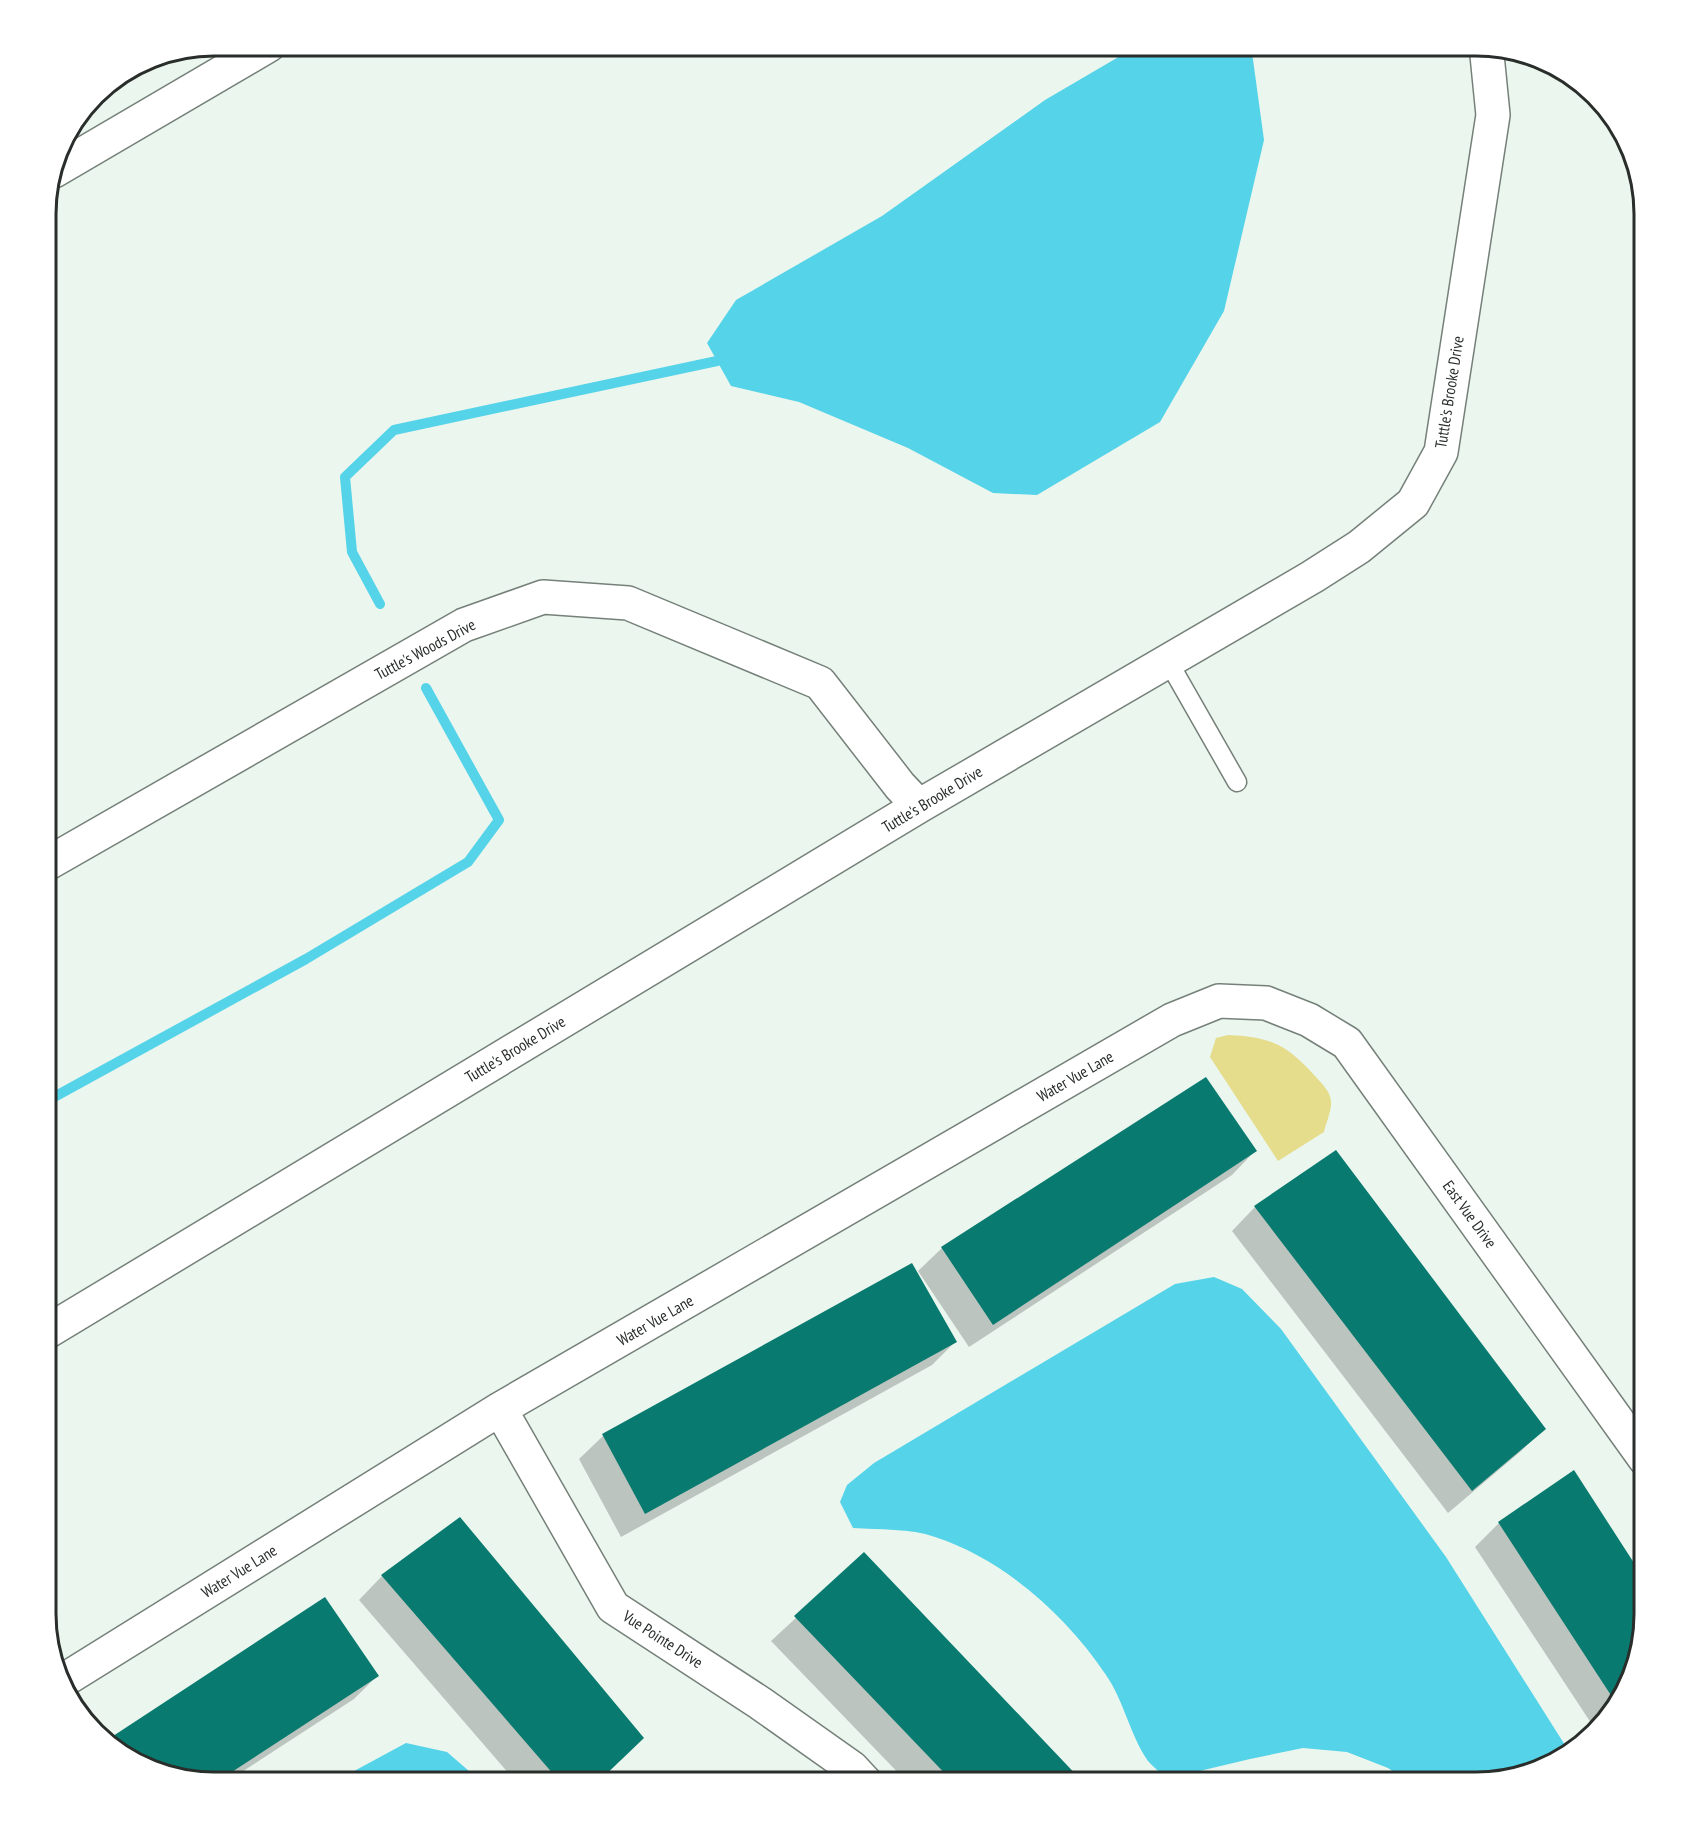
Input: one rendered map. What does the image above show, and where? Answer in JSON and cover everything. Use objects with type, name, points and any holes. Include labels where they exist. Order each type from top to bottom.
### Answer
[{"type":"street","points":[[64,165],[250,56]]},
{"type":"street","name":"Tuttle's Brooke Drive","points":[[55,1327],[919,806],[1312,577],[1359,548],[1413,503],[1441,452],[1493,115],[1487,56]]},
{"type":"street","name":"Tuttle's Woods Drive","points":[[56,859],[464,625],[543,597],[628,603],[820,683],[900,786],[919,806]]},
{"type":"street","name":"Water Vue Lane","points":[[69,1677],[501,1409],[1172,1020],[1220,1001],[1266,1003]]},
{"type":"street","name":"East Vue Drive","points":[[1266,1003],[1309,1020],[1347,1043],[1634,1444]]},
{"type":"street","name":"Vue Pointe Drive","points":[[501,1409],[613,1606],[760,1703],[856,1772]]},
{"type":"lane","points":[[1168,661],[1237,782]]},
{"type":"shaded area","points":[[1228,1035],[1268,1041],[1287,1050],[1306,1066],[1330,1097],[1331,1108],[1324,1132],[1278,1161],[1210,1057],[1216,1038]]},
{"type":"water","points":[[1120,56],[1253,56],[1264,140],[1224,311],[1160,422],[1037,495],[993,493],[908,448],[799,402],[731,386],[707,343],[736,300],[882,216],[1045,100]]},
{"type":"water","points":[[1214,1277],[1242,1289],[1281,1329],[1446,1557],[1565,1745],[1527,1764],[1487,1772],[1394,1772],[1347,1752],[1303,1748],[1195,1772],[1160,1772],[1142,1751],[1106,1675],[1072,1631],[1031,1592],[985,1559],[935,1537],[905,1531],[853,1528],[840,1502],[847,1485],[874,1463],[1175,1284]]},
{"type":"water","points":[[406,1743],[447,1752],[470,1772],[352,1772]]},
{"type":"building","points":[[1206,1077],[1257,1151],[993,1325],[941,1247]]},
{"type":"building","points":[[1336,1150],[1546,1429],[1472,1491],[1254,1206]]},
{"type":"building","points":[[912,1263],[957,1342],[645,1514],[602,1434]]},
{"type":"building","points":[[1574,1470],[1634,1563],[1634,1625],[1631,1645],[1626,1665],[1612,1696],[1498,1522]]},
{"type":"building","points":[[460,1517],[644,1738],[608,1772],[551,1772],[381,1575]]},
{"type":"building","points":[[864,1552],[1074,1772],[943,1772],[794,1616]]},
{"type":"building","points":[[325,1597],[379,1676],[232,1772],[203,1772],[163,1764],[134,1751],[113,1736]]},
{"type":"waterway","points":[[380,604],[352,552],[345,477],[394,430],[717,361]]},
{"type":"waterway","points":[[55,1096],[306,959],[468,862],[499,820],[426,688]]}]
